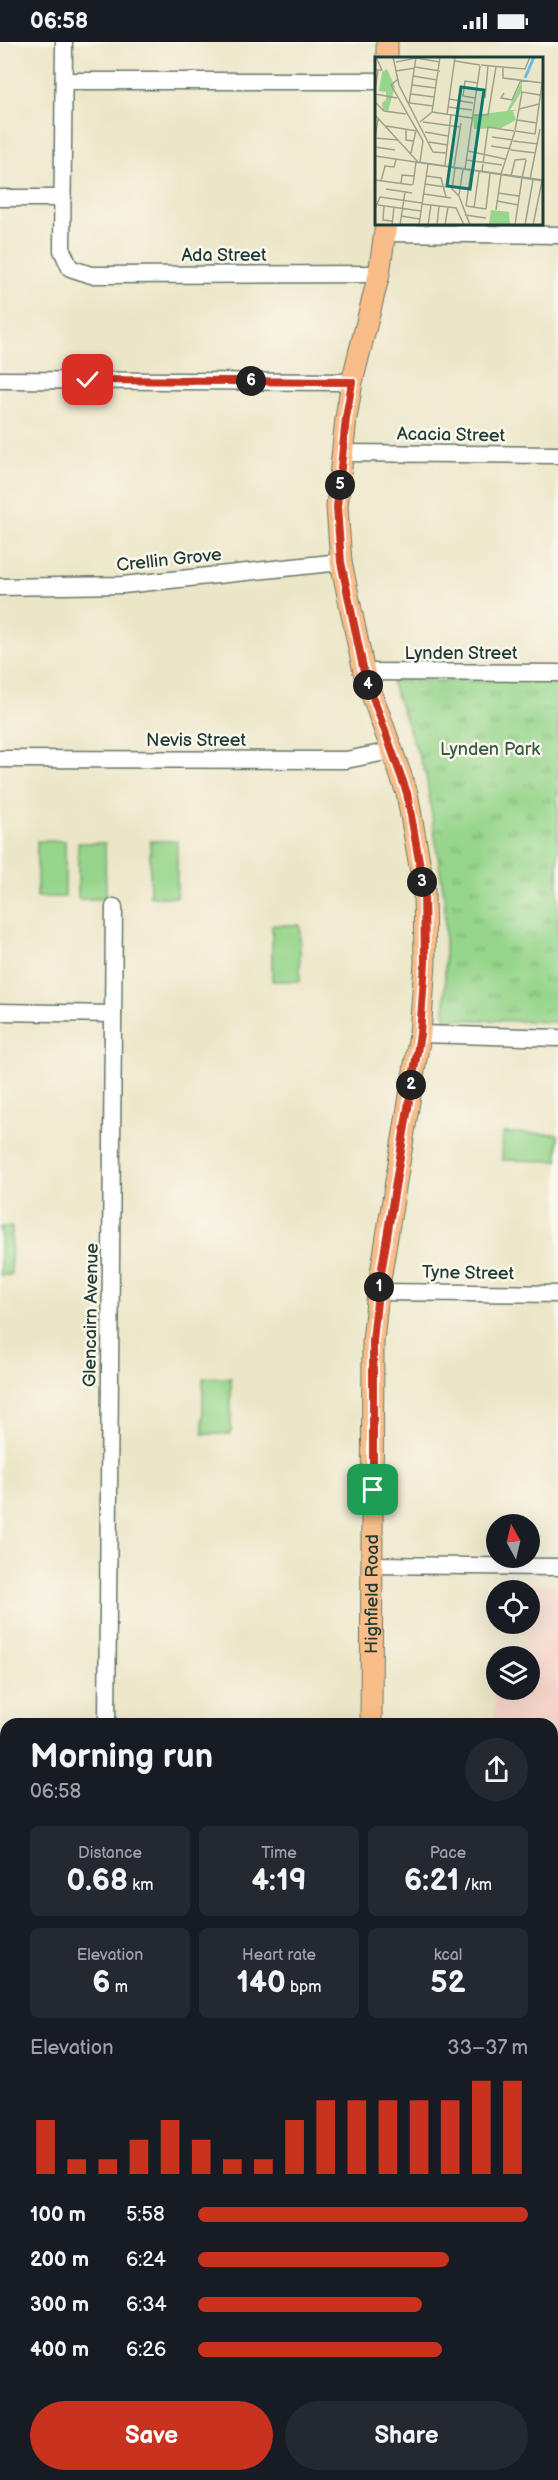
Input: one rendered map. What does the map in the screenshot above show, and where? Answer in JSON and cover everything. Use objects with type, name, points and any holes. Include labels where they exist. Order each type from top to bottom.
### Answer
[{"type":"main road","name":"Highfield Road","points":[[371,1718],[373,1341],[378,1292],[420,1034],[425,963],[424,889],[407,793],[364,672],[341,562],[337,507],[352,382],[379,274],[386,228]]},
{"type":"street","points":[[0,198],[63,198],[64,42]]},
{"type":"street","points":[[64,81],[375,81]]},
{"type":"street","name":"Ada Street","points":[[63,198],[63,250],[70,268],[91,275],[379,274]]},
{"type":"street","points":[[386,228],[558,235]]},
{"type":"street","points":[[0,380],[352,382]]},
{"type":"street","name":"Acacia Street","points":[[343,453],[558,455]]},
{"type":"street","name":"Crellin Grove","points":[[0,587],[123,585],[341,562]]},
{"type":"street","name":"Lynden Street","points":[[364,672],[558,673]]},
{"type":"street","name":"Nevis Street","points":[[0,759],[346,760],[391,751]]},
{"type":"street","name":"Glencairn Avenue","points":[[107,1718],[114,907]]},
{"type":"street","points":[[0,1012],[114,1014]]},
{"type":"street","points":[[420,1034],[558,1038]]},
{"type":"street","name":"Tyne Street","points":[[378,1292],[558,1294]]},
{"type":"street","points":[[372,1565],[558,1567]]},
{"type":"shaded area","points":[[540,1584],[558,1584],[558,1718],[494,1718],[494,1700],[540,1700],[540,1646],[522,1646],[525,1643],[525,1634],[540,1634]]},
{"type":"green space","name":"Lynden Park","points":[[558,680],[558,1022],[445,1019],[445,904],[426,775],[391,681]]},
{"type":"green space","points":[[37,841],[65,841],[65,897],[37,897]]},
{"type":"green space","points":[[150,841],[177,841],[177,897],[150,897]]},
{"type":"green space","points":[[78,843],[105,843],[106,899],[78,899]]},
{"type":"green space","points":[[272,925],[300,925],[300,981],[272,981]]},
{"type":"green space","points":[[503,1133],[558,1134],[558,1161],[502,1160]]},
{"type":"green space","points":[[0,1227],[12,1227],[11,1275],[0,1275]]},
{"type":"green space","points":[[203,1378],[231,1378],[231,1434],[203,1434]]},
{"type":"route","points":[[88,380],[352,382],[337,507],[341,562],[364,672],[407,793],[424,889],[425,963],[420,1034],[378,1292],[373,1341],[373,1490]]}]
